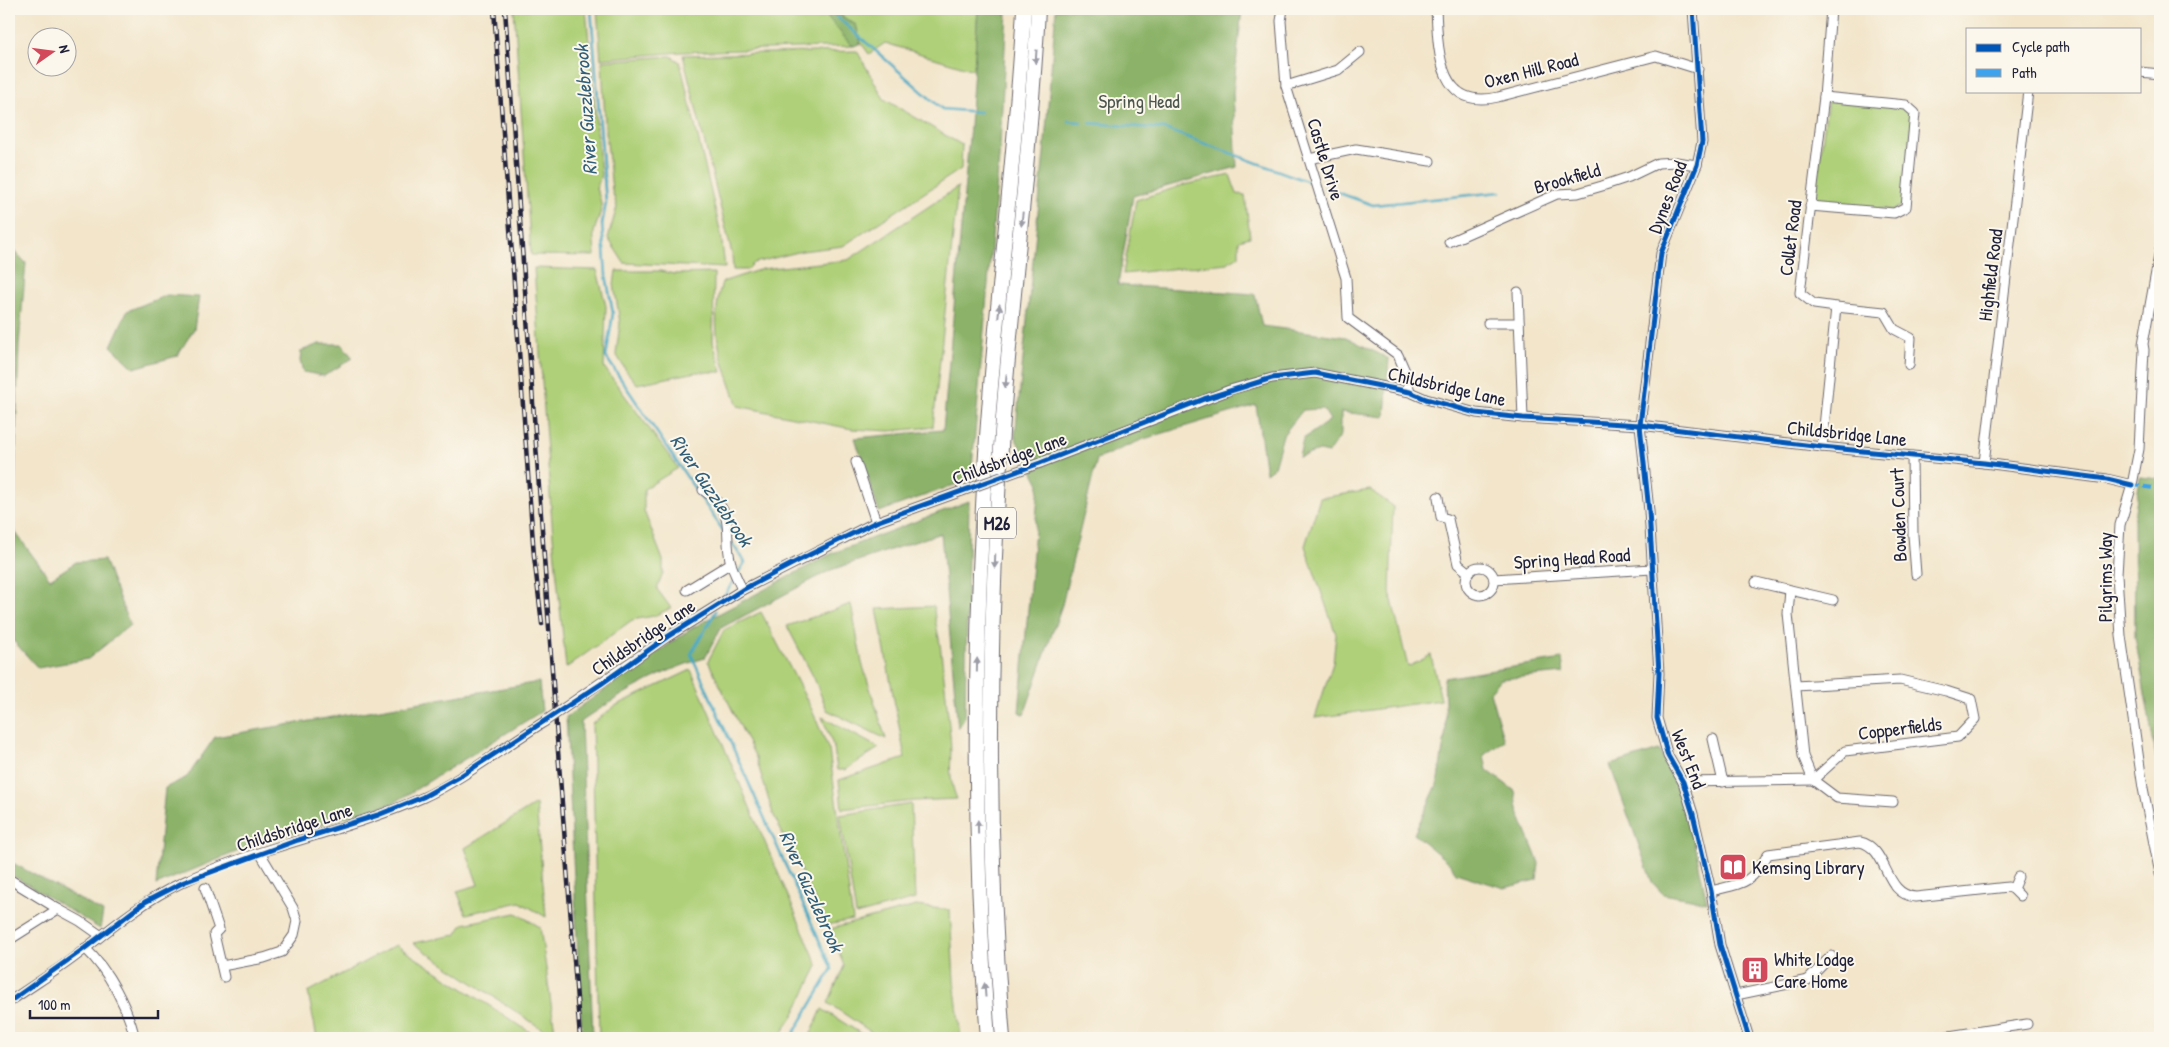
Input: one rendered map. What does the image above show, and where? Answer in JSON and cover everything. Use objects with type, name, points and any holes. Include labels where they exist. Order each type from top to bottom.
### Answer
[{"type":"highway","name":"M26","points":[[988,1038],[978,834],[976,728],[978,622],[988,437],[1018,110],[1024,9]]},
{"type":"highway","name":"M26","points":[[1002,1038],[992,815],[993,605],[1002,430],[1028,155],[1038,9]]},
{"type":"street","name":"Castle Drive","points":[[1283,9],[1281,21],[1286,86],[1346,278],[1348,318]]},
{"type":"street","name":"Oxen Hill Road","points":[[1436,9],[1438,37],[1445,73],[1458,92],[1472,99],[1498,97],[1656,56],[1698,69]]},
{"type":"street","name":"Dynes Road","points":[[1640,425],[1662,253],[1697,165],[1702,142],[1694,9]]},
{"type":"street","name":"Collet Road","points":[[1831,9],[1824,97],[1800,293],[1814,304],[1836,307]]},
{"type":"street","points":[[1286,86],[1338,70],[1360,52]]},
{"type":"street","points":[[2142,72],[2160,74]]},
{"type":"street","name":"Highfield Road","points":[[1984,463],[2028,92]]},
{"type":"street","points":[[1810,206],[1894,213],[1906,207],[1915,113],[1906,105],[1824,97]]},
{"type":"street","points":[[1309,160],[1356,149],[1430,161]]},
{"type":"street","name":"Brookfield","points":[[1449,242],[1557,194],[1578,193],[1602,186],[1658,163],[1676,162],[1697,165]]},
{"type":"street","name":"Pilgrims Way","points":[[2160,250],[2142,344],[2144,350],[2139,449],[2132,485],[2120,525],[2118,575],[2121,636],[2143,788],[2160,874]]},
{"type":"street","points":[[1518,292],[1522,418]]},
{"type":"street","points":[[1822,447],[1836,307],[1884,312],[1894,330],[1911,338],[1909,365]]},
{"type":"street","name":"Childsbridge Lane","points":[[1348,318],[1398,355],[1405,371],[1410,392]]},
{"type":"street","points":[[1488,323],[1520,322]]},
{"type":"street","name":"Childsbridge Lane","points":[[9,1002],[86,948],[100,935],[145,902],[184,882],[260,853],[378,816],[423,797],[460,777],[544,722],[667,637],[742,590],[876,522],[1040,463],[1204,399],[1272,378],[1315,373],[1410,392],[1426,399],[1476,412],[1522,418],[1640,425],[1822,447],[1984,463],[2107,479],[2132,485]]},
{"type":"street","name":"West End","points":[[1640,425],[1649,511],[1659,673],[1657,718],[1668,756],[1683,782],[1711,891],[1720,945],[1750,1038]]},
{"type":"street","name":"Bowden Court","points":[[1912,456],[1913,535],[1916,574]]},
{"type":"street","points":[[856,462],[876,522]]},
{"type":"street","points":[[703,490],[718,500],[726,514],[731,564],[742,590]]},
{"type":"street","points":[[1438,497],[1441,517],[1448,518],[1458,564],[1469,573]]},
{"type":"street","points":[[687,590],[731,564]]},
{"type":"street","name":"Spring Head Road","points":[[1476,568],[1485,568],[1492,573],[1494,579],[1490,590],[1487,593],[1478,594],[1468,586],[1469,573],[1476,568]]},
{"type":"street","name":"Spring Head Road","points":[[1494,579],[1652,569]]},
{"type":"street","points":[[1756,582],[1833,600]]},
{"type":"street","points":[[1790,590],[1788,614],[1804,756],[1813,780],[1837,798],[1893,802]]},
{"type":"street","name":"Copperfields","points":[[1796,686],[1900,680],[1971,699],[1975,719],[1958,737],[1845,751],[1813,780]]},
{"type":"street","points":[[1713,738],[1723,782]]},
{"type":"street","points":[[1683,782],[1813,780]]},
{"type":"street","points":[[1711,891],[1744,883],[1758,872],[1768,854],[1860,842],[1873,849],[1898,891],[1905,896],[1916,897],[2008,887],[2020,896]]},
{"type":"street","points":[[222,966],[264,958],[282,952],[294,935],[297,921],[293,908],[260,853]]},
{"type":"street","points":[[2013,889],[2018,877]]},
{"type":"street","points":[[9,879],[80,920],[100,935]]},
{"type":"street","points":[[205,888],[220,928],[214,934],[224,977]]},
{"type":"street","points":[[9,940],[58,909]]},
{"type":"street","points":[[86,948],[108,977],[130,1022],[134,1038]]},
{"type":"street","points":[[1736,995],[1808,980],[1831,956]]},
{"type":"street","points":[[1936,1038],[2027,1024]]},
{"type":"green space","points":[[9,9],[15,9],[9,119]]},
{"type":"green space","points":[[514,9],[586,9],[601,175],[596,189],[601,206],[594,232],[595,256],[531,255]]},
{"type":"green space","points":[[597,9],[821,9],[854,46],[681,52],[601,59]]},
{"type":"green space","points":[[821,9],[838,9],[841,16],[856,25],[861,43],[854,46],[850,44]]},
{"type":"green space","points":[[838,9],[978,9],[974,70],[885,43],[869,54],[861,43],[856,25],[841,16]]},
{"type":"green space","points":[[978,9],[1007,9],[1000,146],[971,479],[879,512],[855,438],[943,430],[970,126]]},
{"type":"green space","name":"Spring Head","points":[[1056,9],[1242,9],[1233,93],[1237,167],[1133,196],[1118,285],[1255,294],[1262,326],[1346,337],[1389,359],[1385,417],[1341,412],[1341,435],[1328,453],[1320,451],[1299,457],[1303,439],[1330,420],[1323,409],[1303,410],[1283,435],[1274,467],[1266,473],[1256,405],[1144,439],[1097,459],[1062,605],[1024,715],[1019,712],[1039,484],[1015,437],[1044,153]]},
{"type":"green space","points":[[857,51],[884,99],[962,145],[961,169],[843,246],[802,251],[754,263],[747,270],[733,270],[732,254],[683,55]]},
{"type":"green space","points":[[671,56],[680,62],[721,234],[725,268],[624,263],[608,238],[617,207],[612,190],[605,122],[602,61]]},
{"type":"green space","points":[[1828,99],[1905,107],[1913,114],[1903,205],[1893,210],[1814,202]]},
{"type":"green space","points":[[1230,175],[1237,194],[1245,195],[1250,237],[1239,240],[1239,256],[1227,263],[1123,274],[1136,200],[1184,185]]},
{"type":"green space","points":[[958,187],[933,427],[890,431],[852,429],[738,406],[722,359],[717,331],[716,316],[722,282],[762,269],[848,260]]},
{"type":"green space","points":[[9,245],[26,263],[19,345],[13,529],[50,579],[76,562],[104,560],[130,625],[88,659],[38,668],[9,636]]},
{"type":"green space","points":[[534,268],[597,270],[606,306],[604,367],[678,468],[644,489],[644,511],[663,560],[663,573],[657,589],[671,608],[654,616],[632,620],[566,668],[553,537]]},
{"type":"green space","points":[[616,271],[661,271],[674,274],[714,273],[713,342],[722,372],[697,372],[637,384],[616,354],[620,323],[614,284]]},
{"type":"green space","points":[[167,295],[199,297],[194,329],[177,356],[134,368],[111,346],[127,311]]},
{"type":"green space","points":[[319,344],[342,344],[353,358],[324,376],[303,372],[300,361],[301,351]]},
{"type":"green space","points":[[2140,477],[2160,479],[2160,779],[2135,637],[2134,519]]},
{"type":"green space","points":[[1370,490],[1393,506],[1390,592],[1408,667],[1431,655],[1441,700],[1315,718],[1333,663],[1336,634],[1305,546],[1320,498]]},
{"type":"green space","points":[[969,501],[965,716],[958,729],[941,533],[831,570],[721,628],[705,658],[673,669],[640,685],[581,722],[593,1038],[582,1038],[566,717],[692,628],[833,553]]},
{"type":"green space","points":[[851,604],[862,663],[886,739],[827,710],[814,678],[787,626]]},
{"type":"green space","points":[[934,606],[951,744],[951,774],[957,799],[913,801],[842,809],[839,780],[905,758],[877,609]]},
{"type":"green space","points":[[761,612],[811,708],[829,750],[853,920],[827,925],[773,814],[756,758],[708,661],[724,630]]},
{"type":"green space","points":[[1562,659],[1564,673],[1501,679],[1490,692],[1504,741],[1484,755],[1487,770],[1515,791],[1519,814],[1539,863],[1537,880],[1504,888],[1456,873],[1449,863],[1414,834],[1437,785],[1446,730],[1444,678]]},
{"type":"green space","points":[[691,670],[818,966],[792,1018],[778,1038],[599,1038],[592,724],[615,706]]},
{"type":"green space","points":[[539,682],[542,711],[394,803],[258,843],[156,885],[165,788],[187,777],[215,737]]},
{"type":"green space","points":[[822,717],[879,748],[845,770],[837,770],[834,748]]},
{"type":"green space","points":[[1659,750],[1685,801],[1707,902],[1663,894],[1652,882],[1610,765]]},
{"type":"green space","points":[[536,804],[546,917],[520,902],[466,914],[457,891],[478,885],[465,848]]},
{"type":"green space","points":[[911,804],[915,899],[856,915],[840,815]]},
{"type":"green space","points":[[9,861],[103,912],[100,929],[9,873]]},
{"type":"green space","points":[[916,906],[950,910],[954,980],[961,1038],[883,1038],[877,1036],[828,1003],[844,966],[830,929]]},
{"type":"green space","points":[[516,913],[540,927],[556,1038],[553,1038],[413,943],[456,935],[463,924]]},
{"type":"green space","points":[[396,945],[539,1038],[317,1038],[308,992]]},
{"type":"green space","points":[[822,1009],[868,1038],[809,1038]]},
{"type":"waterway","name":"River Guzzlebrook","points":[[591,9],[606,203],[602,224],[606,275],[613,313],[606,357],[724,532]]},
{"type":"waterway","points":[[828,9],[942,109],[980,112]]},
{"type":"waterway","points":[[1069,121],[1081,122]]},
{"type":"waterway","points":[[1090,123],[1165,129],[1309,182]]},
{"type":"waterway","points":[[1325,188],[1373,205],[1500,192]]},
{"type":"waterway","name":"River Guzzlebrook","points":[[731,542],[745,562],[738,573]]},
{"type":"waterway","name":"River Guzzlebrook","points":[[724,597],[735,578]]},
{"type":"waterway","name":"River Guzzlebrook","points":[[716,611],[691,654],[832,969],[791,1038]]},
{"type":"railway","points":[[494,9],[534,556],[542,624]]},
{"type":"railway","points":[[505,9],[580,1038]]},
{"type":"marked path","points":[[2132,485],[2160,489]]},
{"type":"cycle path","points":[[1693,9],[1702,142],[1697,165],[1661,253],[1640,425],[1649,511],[1659,673],[1657,718],[1668,756],[1683,782],[1693,814],[1711,891],[1720,945],[1749,1038]]},
{"type":"cycle path","points":[[9,1002],[85,948],[145,902],[184,882],[298,840],[378,815],[423,797],[459,777],[601,684],[667,637],[742,590],[811,554],[876,522],[1040,463],[1204,399],[1272,378],[1315,373],[1410,392],[1426,399],[1476,413],[1523,418],[1640,425],[1822,447],[1984,463],[2107,479],[2132,485]]},
{"type":"place","name":"Kemsing Library","points":[[1733,867]]},
{"type":"place","name":"White Lodge Care Home","points":[[1755,970]]}]
